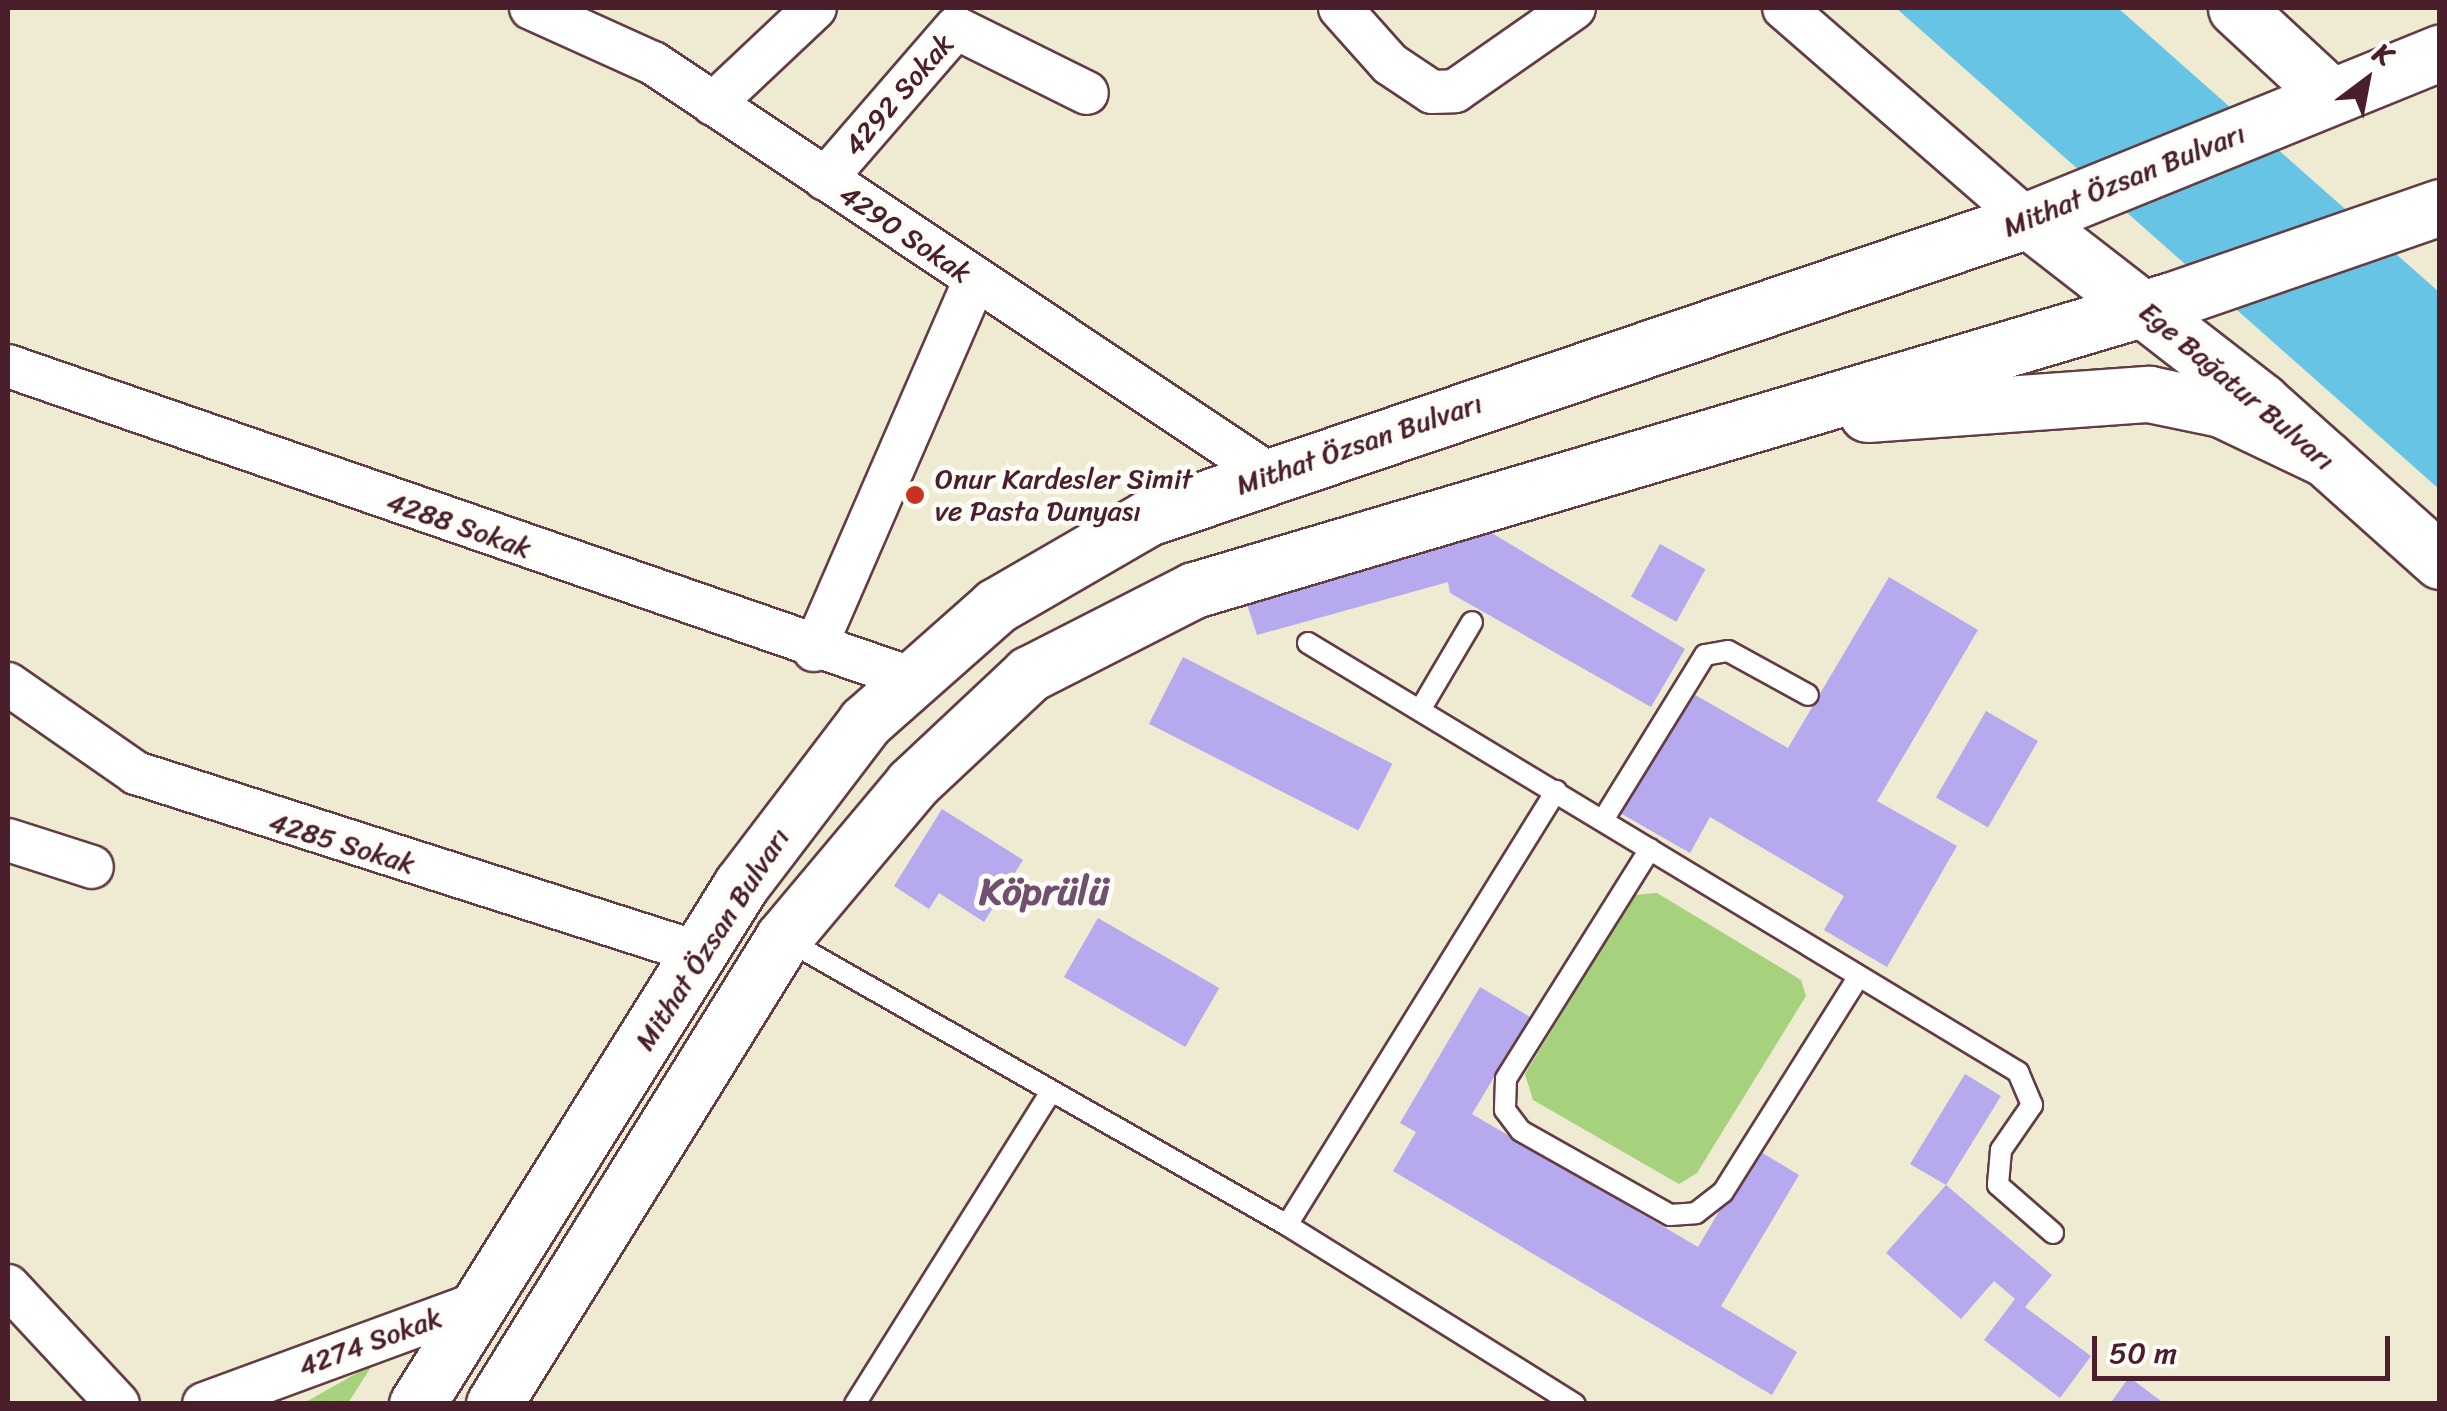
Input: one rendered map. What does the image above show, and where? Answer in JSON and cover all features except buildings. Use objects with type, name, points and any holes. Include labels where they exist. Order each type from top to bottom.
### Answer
[{"type":"main road","points":[[2236,8],[2409,85]]},
{"type":"main road","name":"Mithat Özsan Bulvarı","points":[[417,1404],[741,885],[865,722],[996,606],[1148,518],[2028,220],[2409,85]]},
{"type":"main road","points":[[2092,197],[2084,216],[2086,244],[2098,274]]},
{"type":"main road","points":[[494,1404],[783,938],[912,784],[1029,674],[1194,590],[2158,304],[2432,210]]},
{"type":"main road","points":[[2028,220],[2098,274],[2158,304]]},
{"type":"main road","name":"Ege Bağatur Bulvarı","points":[[2158,304],[2440,561]]},
{"type":"main road","points":[[1764,421],[2149,394],[2220,409],[2326,459]]},
{"type":"street","name":"4290 Sokak","points":[[531,8],[653,64],[974,282],[1270,475]]},
{"type":"street","points":[[713,104],[815,8]]},
{"type":"street","points":[[1340,8],[1390,64],[1432,92],[1455,91],[1574,8]]},
{"type":"street","points":[[1784,8],[2028,220]]},
{"type":"street","name":"4292 Sokak","points":[[826,179],[956,28],[1087,92]]},
{"type":"street","points":[[814,650],[974,282]]},
{"type":"street","name":"4288 Sokak","points":[[8,366],[814,650],[913,679]]},
{"type":"street","name":"4285 Sokak","points":[[8,684],[136,773],[699,952]]},
{"type":"street","points":[[8,840],[92,867]]},
{"type":"street","points":[[8,1286],[118,1404]]},
{"type":"street","name":"4274 Sokak","points":[[204,1404],[481,1302]]},
{"type":"lane","points":[[1420,710],[1472,622]]},
{"type":"lane","points":[[1308,643],[2018,1072],[2032,1105],[2001,1150],[1998,1185],[2053,1233]]},
{"type":"lane","points":[[1603,820],[1705,655],[1728,650],[1808,695]]},
{"type":"lane","points":[[1287,1225],[1556,791]]},
{"type":"lane","points":[[1650,849],[1506,1078],[1505,1110],[1521,1131],[1670,1215],[1696,1214],[1723,1192],[1858,978]]},
{"type":"lane","points":[[783,938],[1287,1225],[1575,1404]]},
{"type":"lane","points":[[854,1404],[1051,1091]]},
{"type":"green space","points":[[1657,893],[1801,980],[1806,996],[1697,1173],[1679,1184],[1533,1100],[1525,1074],[1634,895]]},
{"type":"green space","points":[[373,1364],[348,1403],[304,1403]]},
{"type":"water","points":[[1896,8],[2118,8],[2439,292],[2439,489]]},
{"type":"place","name":"Onur Kardesler Simit ve Pasta Dunyası","points":[[915,495]]},
{"type":"district","name":"Köprülü","points":[[1044,892]]}]
